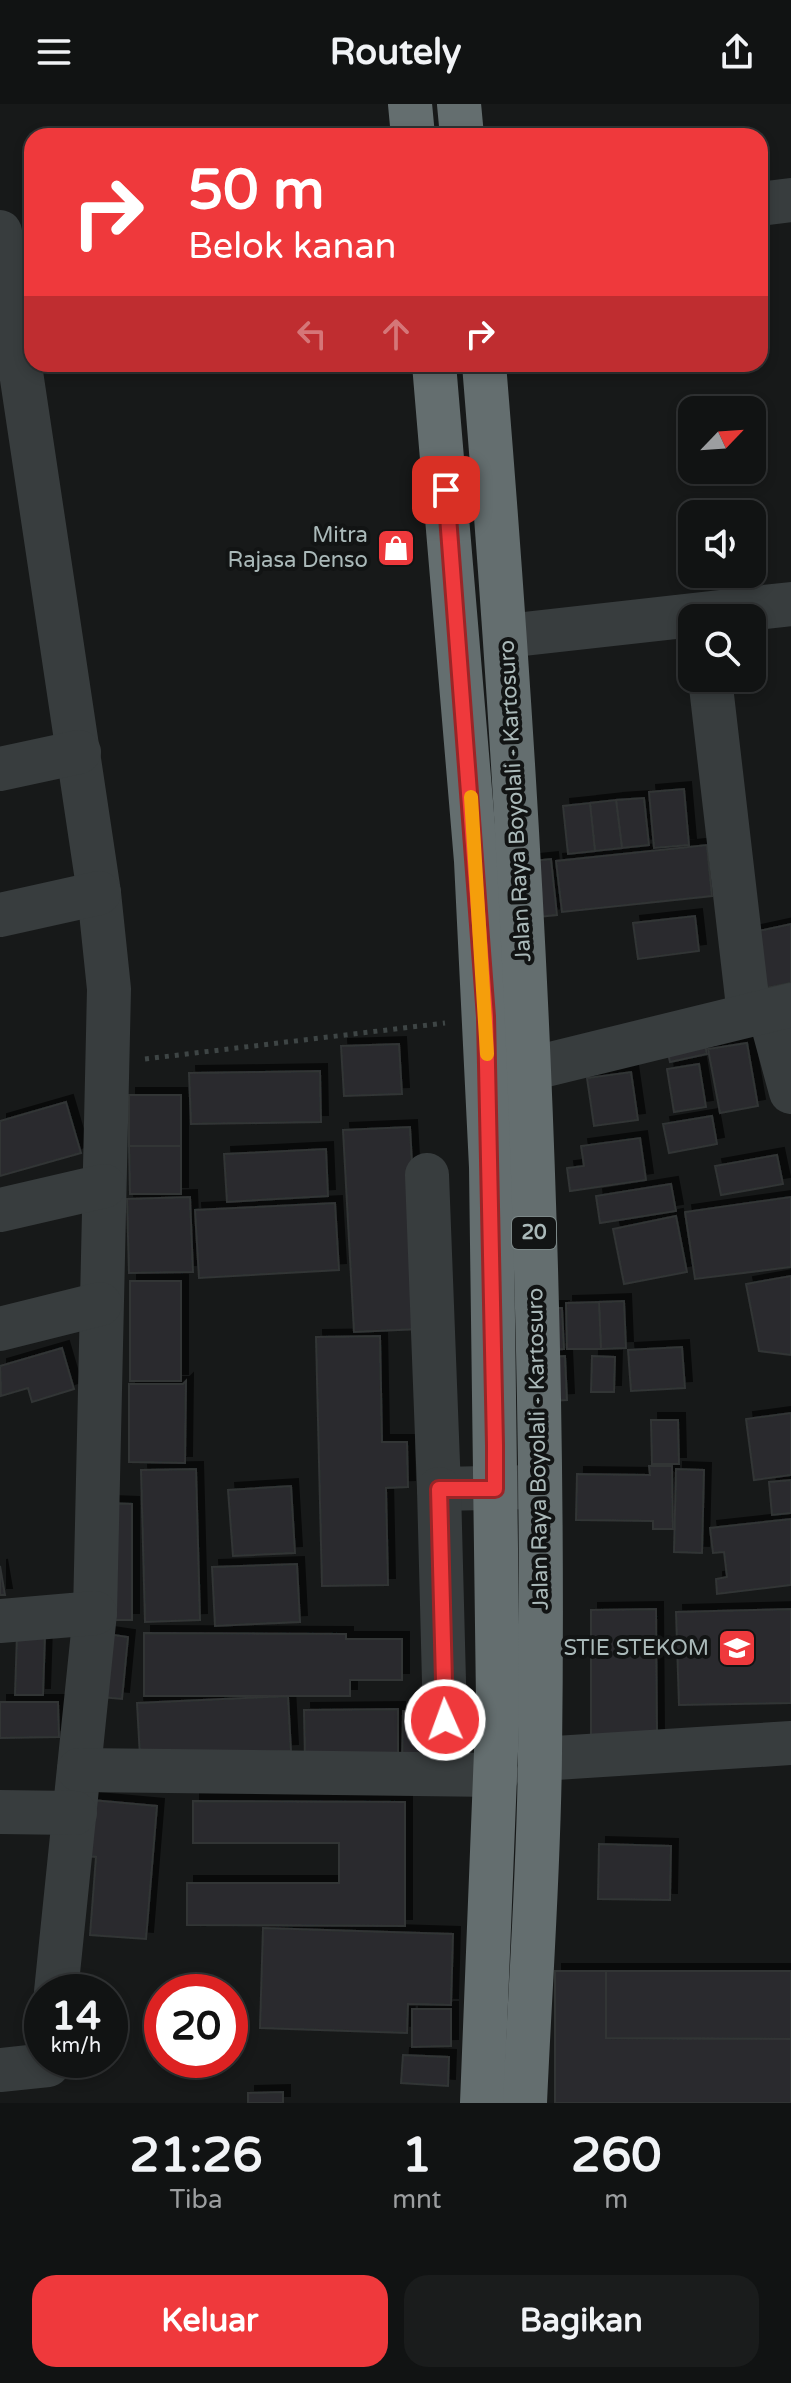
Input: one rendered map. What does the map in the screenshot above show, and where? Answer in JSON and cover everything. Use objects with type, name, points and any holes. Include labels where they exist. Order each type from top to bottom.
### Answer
[{"type":"highway","points":[[410,104],[412,128]]},
{"type":"highway","points":[[459,104],[461,128]]},
{"type":"highway","name":"Jalan Raya Boyolali - Kartosuro","points":[[435,372],[457,616],[486,1017],[497,1775],[482,2103]]},
{"type":"highway","name":"Jalan Raya Boyolali - Kartosuro","points":[[485,372],[506,636],[530,1069],[541,1487],[540,1759],[525,2103]]},
{"type":"street","points":[[768,203],[791,200]]},
{"type":"street","points":[[0,232],[79,752],[109,989],[95,1613],[58,1974]]},
{"type":"street","points":[[766,608],[791,604]]},
{"type":"street","points":[[506,636],[678,619]]},
{"type":"street","points":[[712,692],[769,1010],[791,1092]]},
{"type":"street","points":[[0,769],[79,752]]},
{"type":"street","points":[[0,915],[99,893]]},
{"type":"street","points":[[530,1069],[769,1010]]},
{"type":"street","points":[[427,1175],[445,1720]]},
{"type":"street","points":[[0,1210],[104,1186]]},
{"type":"street","points":[[0,1329],[100,1304]]},
{"type":"street","points":[[439,1489],[541,1487]]},
{"type":"street","points":[[0,1621],[95,1613]]},
{"type":"street","points":[[540,1759],[791,1743]]},
{"type":"street","points":[[79,1770],[497,1775]]},
{"type":"street","points":[[0,1812],[75,1813]]},
{"type":"street","points":[[0,2070],[24,2073]]},
{"type":"path","points":[[108,1064],[486,1017]]},
{"type":"building","points":[[684,789],[689,845],[654,848],[649,792]]},
{"type":"building","points":[[644,798],[649,845],[622,848],[616,800]]},
{"type":"building","points":[[616,800],[622,848],[595,851],[590,803]]},
{"type":"building","points":[[590,803],[595,851],[568,854],[563,806]]},
{"type":"building","points":[[707,845],[712,896],[562,912],[556,861]]},
{"type":"building","points":[[551,859],[557,915],[528,918],[523,862]]},
{"type":"building","points":[[695,916],[699,951],[638,959],[633,923]]},
{"type":"building","points":[[791,924],[791,983],[767,988],[754,932]]},
{"type":"building","points":[[702,1032],[707,1054],[670,1062],[665,1041]]},
{"type":"building","points":[[747,1043],[758,1106],[720,1113],[708,1049]]},
{"type":"building","points":[[399,1044],[402,1094],[344,1096],[341,1046]]},
{"type":"building","points":[[699,1064],[706,1107],[674,1112],[667,1069]]},
{"type":"building","points":[[320,1071],[321,1122],[191,1124],[189,1073]]},
{"type":"building","points":[[631,1072],[638,1120],[594,1126],[587,1078]]},
{"type":"building","points":[[129,1095],[181,1095],[181,1146],[129,1146]]},
{"type":"building","points":[[66,1102],[81,1153],[0,1176],[0,1121]]},
{"type":"building","points":[[712,1116],[717,1144],[669,1153],[663,1124]]},
{"type":"building","points":[[410,1127],[421,1329],[354,1332],[343,1130]]},
{"type":"building","points":[[640,1138],[646,1180],[570,1191],[567,1168],[584,1166],[581,1146]]},
{"type":"building","points":[[129,1146],[181,1146],[181,1194],[130,1194]]},
{"type":"building","points":[[326,1149],[328,1196],[227,1202],[224,1154]]},
{"type":"building","points":[[777,1155],[783,1184],[721,1195],[715,1166]]},
{"type":"building","points":[[671,1184],[676,1211],[600,1223],[596,1196]]},
{"type":"building","points":[[190,1197],[193,1272],[129,1273],[127,1199]]},
{"type":"building","points":[[791,1197],[791,1267],[695,1279],[685,1212]]},
{"type":"building","points":[[335,1203],[339,1270],[199,1278],[195,1210]]},
{"type":"building","points":[[676,1216],[687,1272],[624,1284],[613,1229]]},
{"type":"building","points":[[791,1276],[791,1355],[759,1351],[746,1284]]},
{"type":"building","points":[[130,1281],[181,1281],[181,1381],[130,1381]]},
{"type":"building","points":[[624,1301],[626,1348],[601,1349],[599,1302]]},
{"type":"building","points":[[599,1302],[601,1349],[567,1349],[566,1303]]},
{"type":"building","points":[[543,1308],[562,1308],[564,1349],[545,1350]]},
{"type":"building","points":[[380,1336],[382,1442],[407,1442],[408,1487],[386,1488],[388,1585],[322,1586],[316,1337]]},
{"type":"building","points":[[682,1347],[685,1388],[631,1391],[628,1350]]},
{"type":"building","points":[[62,1348],[74,1389],[32,1402],[28,1388],[1,1396],[0,1366]]},
{"type":"building","points":[[565,1356],[567,1400],[550,1401],[548,1357]]},
{"type":"building","points":[[592,1356],[615,1357],[614,1392],[591,1392]]},
{"type":"building","points":[[186,1381],[185,1463],[129,1462],[129,1384],[183,1384]]},
{"type":"building","points":[[791,1413],[791,1475],[754,1480],[746,1419]]},
{"type":"building","points":[[651,1420],[678,1420],[679,1464],[652,1464]]},
{"type":"building","points":[[649,1466],[672,1466],[673,1529],[653,1529],[653,1521],[576,1520],[577,1474],[650,1475]]},
{"type":"building","points":[[196,1469],[200,1620],[145,1622],[141,1470]]},
{"type":"building","points":[[676,1469],[704,1470],[702,1553],[674,1552]]},
{"type":"building","points":[[791,1480],[791,1513],[772,1515],[769,1482]]},
{"type":"building","points":[[291,1486],[295,1553],[233,1556],[228,1490]]},
{"type":"building","points":[[107,1503],[132,1504],[132,1620],[108,1620]]},
{"type":"building","points":[[791,1519],[791,1585],[717,1594],[716,1579],[727,1577],[724,1552],[713,1553],[710,1528]]},
{"type":"building","points":[[297,1564],[300,1622],[215,1626],[212,1567]]},
{"type":"building","points":[[0,1566],[5,1595],[0,1595]]},
{"type":"building","points":[[656,1609],[657,1739],[591,1739],[591,1610]]},
{"type":"building","points":[[791,1609],[791,1703],[679,1705],[676,1612]]},
{"type":"building","points":[[144,1633],[346,1634],[346,1639],[402,1639],[402,1680],[350,1680],[350,1696],[144,1696]]},
{"type":"building","points":[[17,1634],[45,1635],[43,1695],[15,1695]]},
{"type":"building","points":[[107,1634],[128,1637],[122,1699],[101,1697]]},
{"type":"building","points":[[288,1696],[291,1751],[140,1757],[137,1703]]},
{"type":"building","points":[[0,1702],[58,1702],[59,1737],[0,1738]]},
{"type":"building","points":[[398,1709],[398,1758],[305,1760],[304,1710]]},
{"type":"building","points":[[403,1711],[427,1712],[426,1765],[402,1764]]},
{"type":"building","points":[[81,1799],[157,1806],[146,1939],[90,1935],[96,1857],[77,1855]]},
{"type":"building","points":[[193,1801],[405,1802],[405,1926],[187,1925],[187,1883],[339,1883],[339,1843],[193,1843]]},
{"type":"building","points":[[599,1844],[671,1846],[670,1900],[598,1899]]},
{"type":"building","points":[[263,1928],[453,1934],[451,2005],[408,2004],[407,2033],[260,2028]]},
{"type":"building","points":[[555,1971],[606,1971],[606,2038],[791,2039],[791,2103],[555,2103]]},
{"type":"building","points":[[606,1971],[791,1971],[791,2039],[606,2038]]},
{"type":"building","points":[[412,2009],[451,2009],[451,2046],[412,2047]]},
{"type":"building","points":[[403,2055],[449,2057],[448,2086],[401,2083]]},
{"type":"building","points":[[283,2092],[283,2103],[248,2103],[248,2093]]},
{"type":"slow traffic","points":[[471,797],[487,1054]]},
{"type":"place","name":"Mitra Rajasa Denso","points":[[396,548]]},
{"type":"place","name":"STIE STEKOM","points":[[737,1648]]},
{"type":"route","points":[[445,1720],[439,1489],[495,1489],[486,1017],[446,490]]}]
